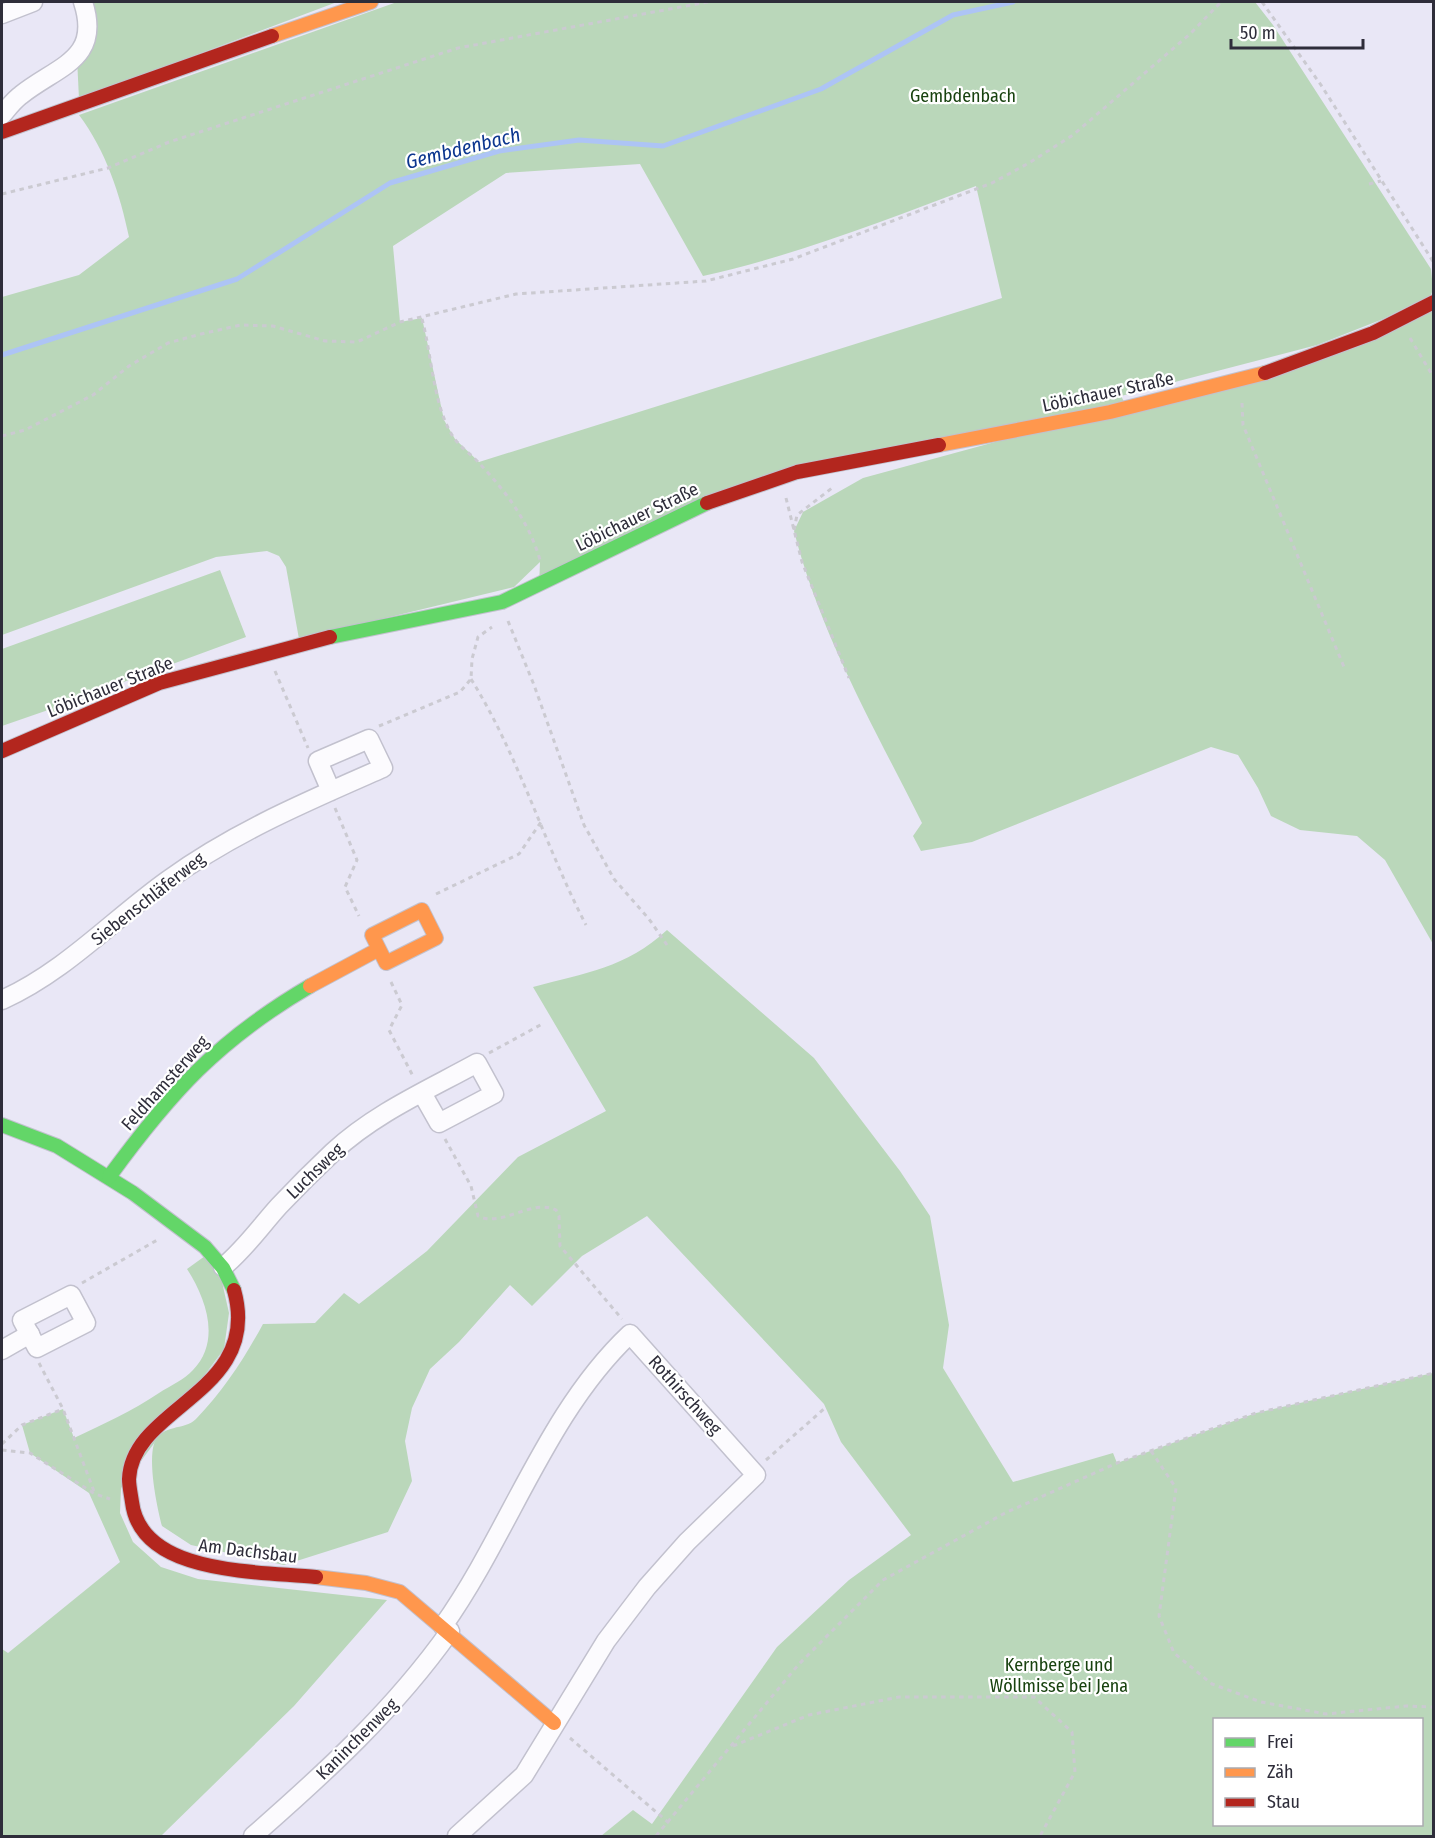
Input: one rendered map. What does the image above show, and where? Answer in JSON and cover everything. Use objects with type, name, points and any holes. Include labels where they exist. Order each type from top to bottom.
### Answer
[{"type":"street","points":[[2,14],[33,2]]},
{"type":"street","points":[[2,115],[20,95],[77,58],[88,31],[88,17],[83,2]]},
{"type":"street","points":[[2,132],[78,103],[371,2]]},
{"type":"street","name":"Löbichauer Straße","points":[[2,751],[159,683],[267,652],[474,606],[502,602],[688,509],[783,475],[1127,407],[1241,380],[1400,321],[1434,302]]},
{"type":"street","points":[[329,792],[318,761],[369,739]]},
{"type":"street","name":"Siebenschläferweg","points":[[2,1000],[63,966],[135,905],[201,857],[236,836],[382,768],[369,739]]},
{"type":"street","points":[[422,910],[436,938],[386,963],[372,935],[422,910]]},
{"type":"street","name":"Feldhamsterweg","points":[[109,1177],[182,1085],[222,1047],[269,1010],[313,982],[379,949]]},
{"type":"street","points":[[422,1093],[440,1123],[494,1094],[477,1063]]},
{"type":"street","name":"Luchsweg","points":[[223,1267],[240,1254],[279,1206],[334,1151],[374,1119],[477,1063]]},
{"type":"street","name":"Am Dachsbau","points":[[2,1125],[39,1137],[109,1177],[206,1247],[223,1267],[237,1300],[239,1315],[234,1343],[224,1367],[212,1382],[158,1426],[141,1444],[132,1463],[129,1482],[136,1520],[148,1538],[166,1553],[190,1563],[386,1587],[400,1592],[446,1628],[554,1723]]},
{"type":"street","points":[[2,1350],[33,1341],[86,1323],[71,1294],[22,1320],[33,1341]]},
{"type":"street","points":[[446,1628],[559,1425],[587,1381],[609,1354],[630,1334]]},
{"type":"street","name":"Rothirschweg","points":[[630,1334],[753,1471]]},
{"type":"street","points":[[457,1836],[524,1775],[606,1641],[647,1587],[687,1542],[756,1475],[753,1471]]},
{"type":"street","name":"Kaninchenweg","points":[[253,1836],[354,1745],[395,1702],[446,1628]]},
{"type":"path","points":[[2,194],[108,168],[169,142],[458,48],[708,2]]},
{"type":"path","points":[[2,436],[25,430],[84,400],[149,353],[179,340],[241,325],[273,326],[326,341],[357,342],[400,322],[516,294],[706,281],[749,272],[793,259],[992,183],[1073,135],[1190,34],[1221,2]]},
{"type":"path","points":[[1262,2],[1320,85],[1434,263]]},
{"type":"path","points":[[1369,184],[1381,181]]},
{"type":"path","points":[[422,318],[444,420],[455,439],[479,462],[506,494],[531,531],[540,561],[539,585]]},
{"type":"path","points":[[1400,321],[1434,378]]},
{"type":"path","points":[[1241,380],[1243,425],[1344,667]]},
{"type":"path","points":[[783,475],[802,562],[849,678]]},
{"type":"path","points":[[794,531],[796,515],[838,483]]},
{"type":"path","points":[[506,617],[534,685],[584,825],[614,879],[649,919],[667,945]]},
{"type":"path","points":[[496,624],[478,637],[472,659],[471,679],[496,719],[542,822],[564,883],[586,925]]},
{"type":"path","points":[[267,652],[309,752],[318,761]]},
{"type":"path","points":[[369,739],[375,728],[460,692],[471,679]]},
{"type":"path","points":[[329,792],[357,860],[345,887],[365,928],[372,935]]},
{"type":"path","points":[[422,910],[428,898],[519,854],[542,822]]},
{"type":"path","points":[[386,963],[387,974],[402,1005],[389,1030],[422,1093]]},
{"type":"path","points":[[477,1063],[482,1056],[544,1023]]},
{"type":"path","points":[[440,1123],[442,1132],[471,1186],[477,1216],[484,1219],[545,1207],[556,1210],[559,1216],[560,1246],[626,1324],[630,1334]]},
{"type":"path","points":[[71,1294],[77,1286],[159,1239]]},
{"type":"path","points":[[2,1450],[30,1453],[95,1494],[63,1409],[37,1359],[33,1341]]},
{"type":"path","points":[[656,1836],[800,1664],[883,1580],[1005,1513],[1073,1481],[1151,1451],[1256,1413],[1434,1373]]},
{"type":"path","points":[[753,1471],[825,1408]]},
{"type":"path","points":[[2,1444],[22,1425],[63,1409]]},
{"type":"path","points":[[1151,1451],[1176,1488],[1159,1616],[1174,1653],[1212,1684],[1261,1702],[1326,1714],[1406,1706],[1434,1707]]},
{"type":"path","points":[[731,1746],[809,1715],[899,1697],[1034,1697],[1072,1732],[1075,1772],[1041,1836]]},
{"type":"path","points":[[554,1723],[669,1822]]},
{"type":"green space","points":[[83,2],[337,2],[79,99],[77,58]]},
{"type":"green space","points":[[397,2],[1255,2],[1273,25],[1431,269],[1433,289],[1431,295],[1383,319],[1317,345],[1121,396],[1127,407],[1245,378],[1360,338],[1433,302],[1433,944],[1385,860],[1357,836],[1300,830],[1271,816],[1258,788],[1238,755],[1211,747],[972,842],[921,851],[913,836],[922,823],[834,644],[818,607],[794,531],[803,512],[863,478],[1113,410],[783,475],[688,509],[539,585],[540,562],[514,587],[299,639],[286,567],[279,556],[267,551],[216,557],[2,635],[2,297],[79,275],[129,237],[111,173],[97,143],[79,115]],"holes":[[[640,164],[703,276],[807,247],[976,186],[1002,298],[479,462],[455,439],[444,420],[422,318],[400,322],[393,246],[506,173]]]},
{"type":"green space","points":[[220,570],[246,637],[61,705],[61,712],[52,716],[51,709],[2,726],[2,649]]},
{"type":"green space","name":"Kernberge und Wöllmisse bei Jena","points":[[667,930],[814,1058],[900,1171],[930,1216],[949,1325],[943,1368],[1013,1482],[1113,1453],[1117,1463],[1256,1413],[1433,1373],[1433,1836],[601,1836],[633,1810],[652,1824],[777,1647],[849,1580],[911,1535],[841,1442],[824,1404],[647,1216],[582,1256],[532,1306],[510,1285],[459,1342],[430,1369],[412,1408],[405,1441],[412,1481],[388,1532],[284,1565],[191,1545],[162,1526],[153,1473],[154,1444],[162,1433],[191,1423],[216,1397],[233,1374],[263,1324],[315,1323],[344,1293],[359,1304],[427,1251],[518,1157],[606,1111],[533,987],[604,968],[636,953]]},
{"type":"green space","points":[[205,1256],[222,1282],[229,1313],[224,1349],[121,1488],[120,1513],[133,1542],[161,1567],[198,1579],[387,1600],[294,1706],[161,1836],[2,1836],[2,1649],[8,1653],[120,1562],[89,1493],[30,1453],[22,1425],[63,1409],[74,1438],[139,1406],[190,1373],[202,1358],[209,1332],[208,1319],[200,1292],[187,1269]]},
{"type":"waterway","name":"Gembdenbach","points":[[2,355],[237,279],[390,183],[499,151],[579,140],[663,146],[821,89],[953,15],[1013,2]]},
{"type":"traffic: fast","points":[[330,637],[502,602],[707,503]]},
{"type":"traffic: fast","points":[[109,1177],[154,1119],[198,1070],[249,1027],[277,1006],[310,986]]},
{"type":"traffic: fast","points":[[2,1125],[57,1146],[133,1193],[205,1247],[223,1268],[234,1290]]},
{"type":"traffic: slow","points":[[272,36],[371,2]]},
{"type":"traffic: slow","points":[[939,445],[1110,412],[1265,373]]},
{"type":"traffic: slow","points":[[310,986],[379,949],[372,935],[422,910],[436,938],[386,963],[379,949]]},
{"type":"traffic: slow","points":[[316,1577],[366,1583],[400,1592],[554,1723]]},
{"type":"traffic: jam","points":[[2,132],[272,36]]},
{"type":"traffic: jam","points":[[1265,373],[1373,333],[1434,302]]},
{"type":"traffic: jam","points":[[707,503],[797,472],[939,445]]},
{"type":"traffic: jam","points":[[2,751],[159,683],[330,637]]},
{"type":"traffic: jam","points":[[234,1290],[238,1325],[230,1353],[214,1376],[151,1433],[136,1454],[129,1479],[132,1502],[140,1526],[157,1544],[179,1557],[236,1570],[316,1577]]}]
